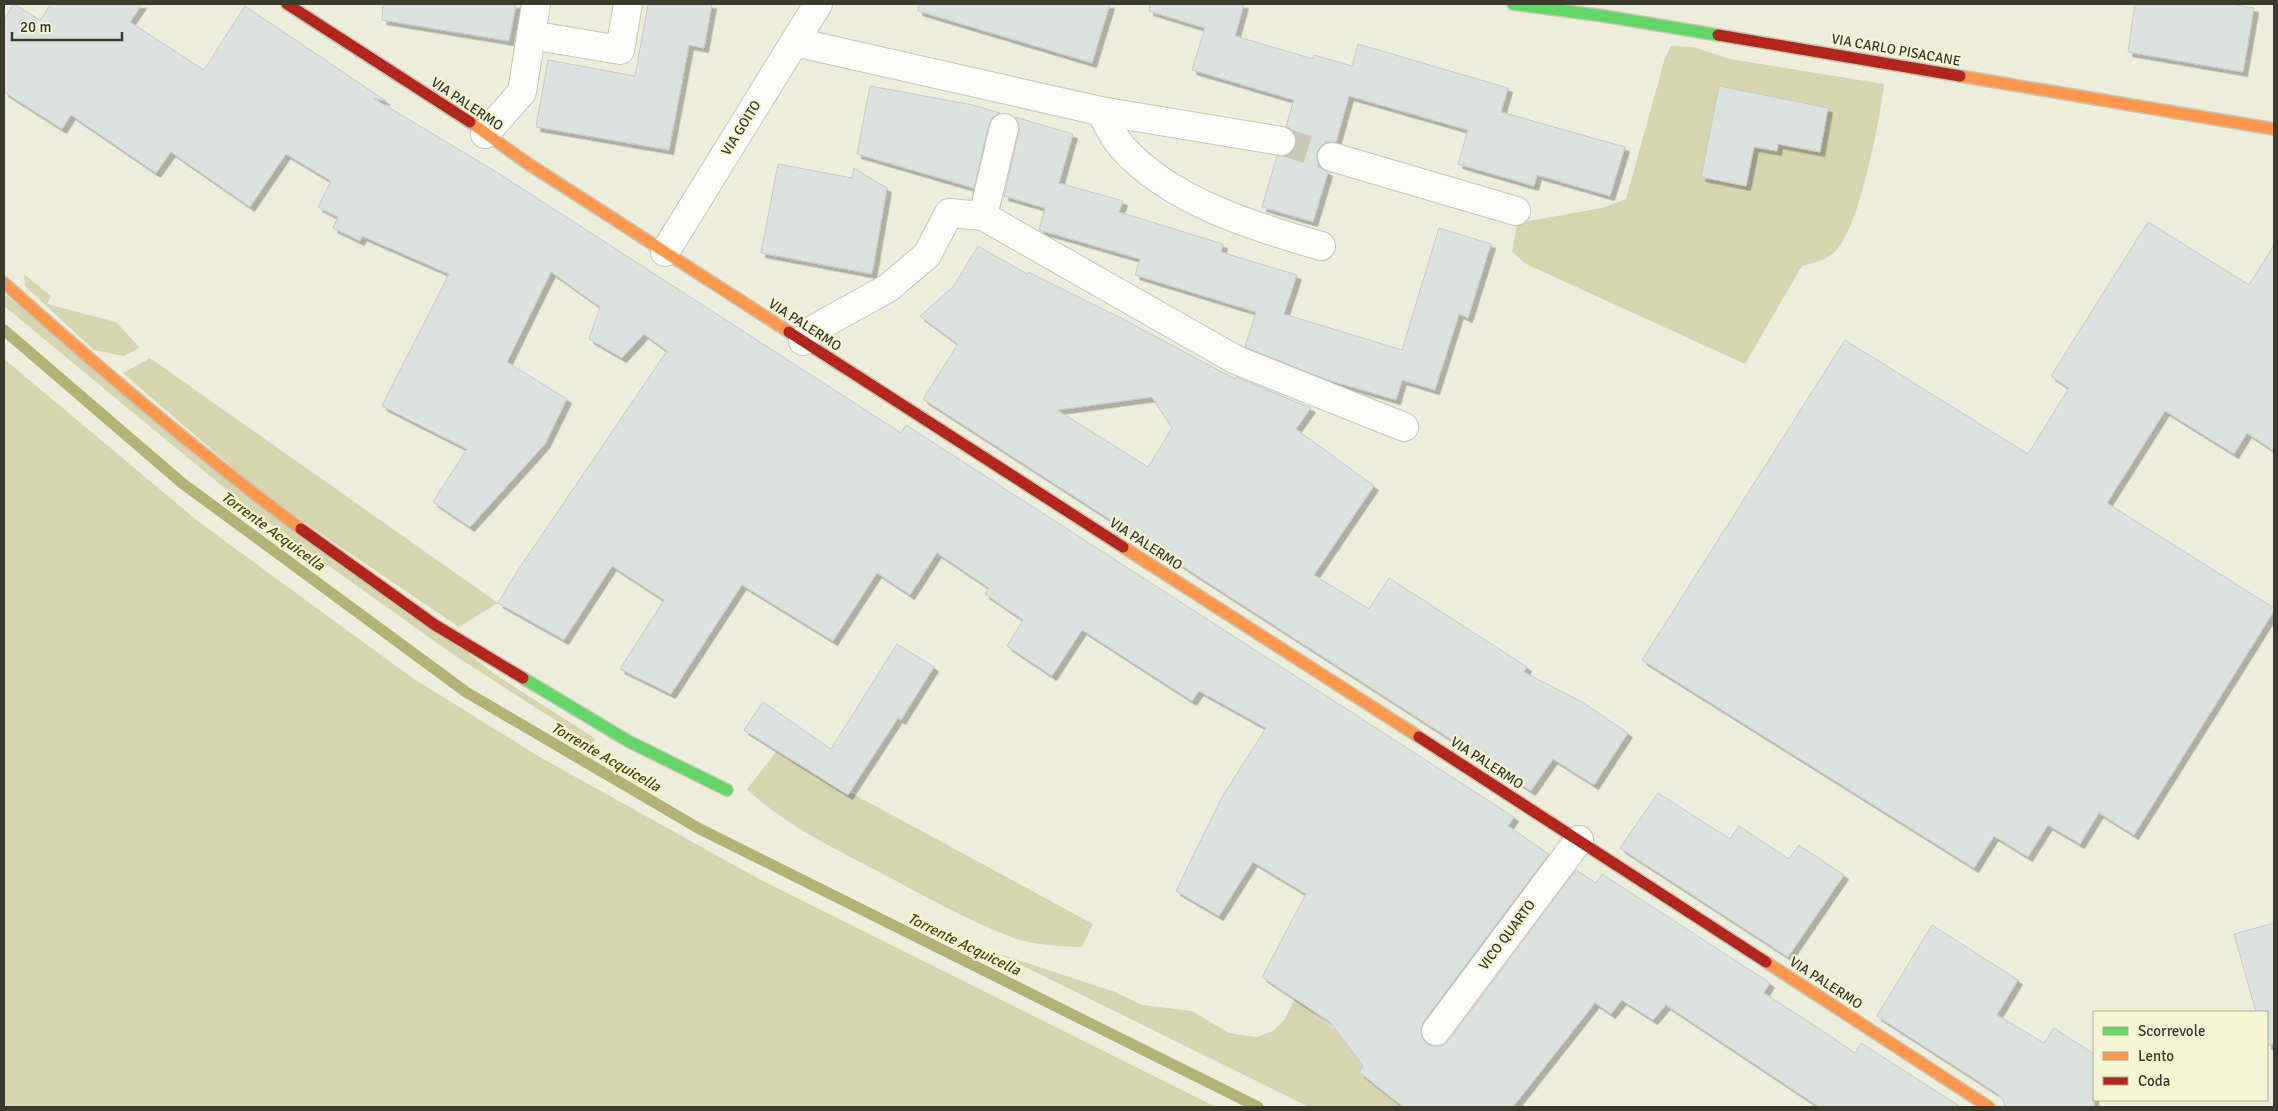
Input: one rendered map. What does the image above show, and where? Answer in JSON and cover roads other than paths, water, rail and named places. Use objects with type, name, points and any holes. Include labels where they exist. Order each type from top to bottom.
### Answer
[{"type":"main road","name":"VIA PALERMO","points":[[288,4],[665,252],[1579,840],[1989,1107]]},
{"type":"main road","name":"VIA CARLO PISACANE","points":[[1513,4],[1605,10],[2274,129]]},
{"type":"main road","points":[[4,283],[109,377],[228,475],[392,596],[435,625],[628,741],[727,790]]},
{"type":"street","points":[[485,134],[522,92],[536,4]]},
{"type":"street","points":[[530,35],[620,50],[628,4]]},
{"type":"street","name":"VIA GOITO","points":[[665,252],[818,4]]},
{"type":"street","points":[[795,42],[1100,111],[1281,141]]},
{"type":"street","points":[[1100,111],[1121,146],[1144,169],[1180,192],[1249,225],[1321,246]]},
{"type":"street","points":[[983,216],[1004,128]]},
{"type":"street","points":[[1332,156],[1516,211]]},
{"type":"street","points":[[804,341],[816,328],[888,288],[927,255],[949,213],[983,216],[1236,360],[1404,427]]},
{"type":"street","name":"VICO QUARTO","points":[[1436,1031],[1579,840]]},
{"type":"waterway","name":"Torrente Acquicella","points":[[4,330],[182,483],[466,692],[698,828],[1258,1107]]},
{"type":"tunnel","points":[[1281,141],[1332,157]]}]
